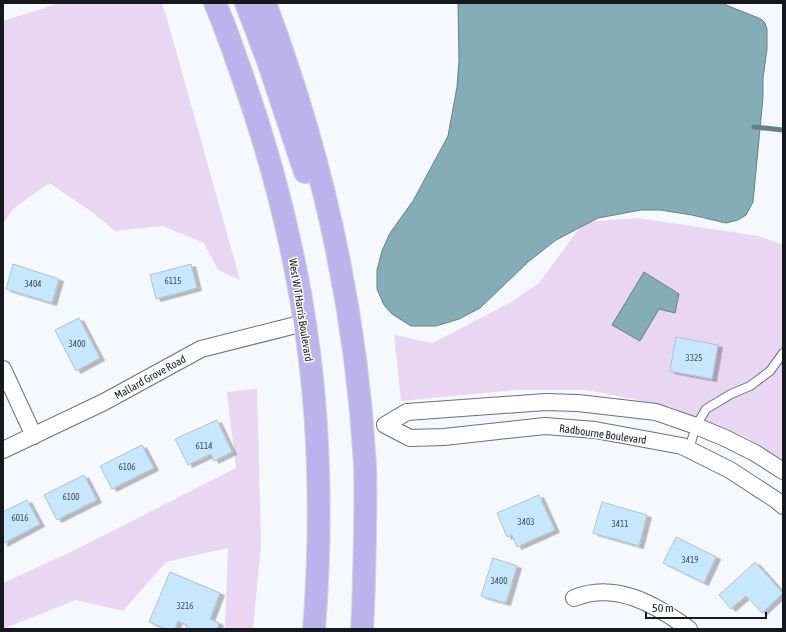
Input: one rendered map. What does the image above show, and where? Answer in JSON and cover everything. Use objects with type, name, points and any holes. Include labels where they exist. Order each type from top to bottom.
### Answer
[{"type":"main road","name":"West W T Harris Boulevard","points":[[215,3],[226,28],[254,110],[272,170],[287,230],[304,323],[314,411],[319,492],[318,571],[314,629]]},
{"type":"main road","points":[[246,3],[268,61],[309,185],[342,270]]},
{"type":"main road","points":[[265,3],[306,122],[331,219],[342,270],[356,366],[365,466],[362,629]]},
{"type":"street","name":"Mallard Grove Road","points":[[3,450],[104,402],[201,349],[304,323]]},
{"type":"street","points":[[3,369],[34,436]]},
{"type":"street","points":[[385,425],[407,412],[546,402],[578,403],[656,412],[725,438],[783,471]]},
{"type":"street","name":"Radbourne Boulevard","points":[[361,425],[385,425],[410,438],[444,437],[545,426],[595,430],[682,446],[730,470],[783,506]]},
{"type":"street","points":[[574,598],[592,592],[609,591],[626,595],[646,602],[673,617],[689,629]]},
{"type":"lane","points":[[689,449],[696,426],[706,409],[731,394],[750,386],[770,371],[783,353]]},
{"type":"shaded area","points":[[60,3],[161,3],[166,15],[240,280],[218,270],[204,243],[163,226],[115,231],[92,212],[49,183],[13,209],[3,224],[3,21]]},
{"type":"shaded area","points":[[638,218],[759,236],[783,245],[783,460],[746,437],[668,406],[586,390],[514,390],[401,401],[394,335],[433,343],[511,302],[539,283],[584,222]]},
{"type":"shaded area","points":[[257,389],[261,544],[253,629],[225,629],[228,548],[166,562],[123,611],[76,600],[3,629],[3,583],[75,550],[236,468],[227,392]]},
{"type":"water","points":[[458,3],[721,3],[761,19],[765,23],[767,29],[767,49],[763,78],[763,97],[753,202],[746,215],[738,220],[726,223],[692,215],[660,210],[641,210],[598,218],[556,240],[528,262],[480,308],[459,319],[436,326],[411,326],[392,314],[384,305],[377,289],[377,270],[382,251],[390,233],[413,201],[448,136],[457,87],[459,60]]},
{"type":"water","points":[[644,272],[679,294],[675,313],[659,309],[640,341],[612,325]]},
{"type":"building","points":[[13,264],[59,279],[52,303],[6,289]]},
{"type":"building","points":[[191,264],[197,288],[156,299],[150,275]]},
{"type":"building","points":[[79,318],[100,358],[76,371],[55,330]]},
{"type":"building","points":[[676,337],[718,345],[712,379],[670,371]]},
{"type":"building","points":[[217,420],[232,452],[214,461],[211,454],[188,465],[175,439]]},
{"type":"building","points":[[142,445],[154,468],[112,489],[100,466]]},
{"type":"building","points":[[84,475],[97,500],[57,520],[44,495]]},
{"type":"building","points":[[539,495],[555,530],[517,547],[512,535],[507,537],[497,513]]},
{"type":"building","points":[[27,500],[40,524],[3,544],[3,512]]},
{"type":"building","points":[[602,502],[647,515],[639,546],[593,533]]},
{"type":"building","points":[[676,537],[716,557],[704,583],[663,563]]},
{"type":"building","points":[[493,558],[517,566],[506,603],[481,596]]},
{"type":"building","points":[[755,562],[783,593],[762,613],[746,596],[731,609],[719,595]]},
{"type":"building","points":[[170,572],[220,593],[210,619],[219,623],[217,629],[186,629],[187,625],[178,621],[175,629],[166,629],[149,622]]},
{"type":"waterway","points":[[754,127],[783,130]]}]
